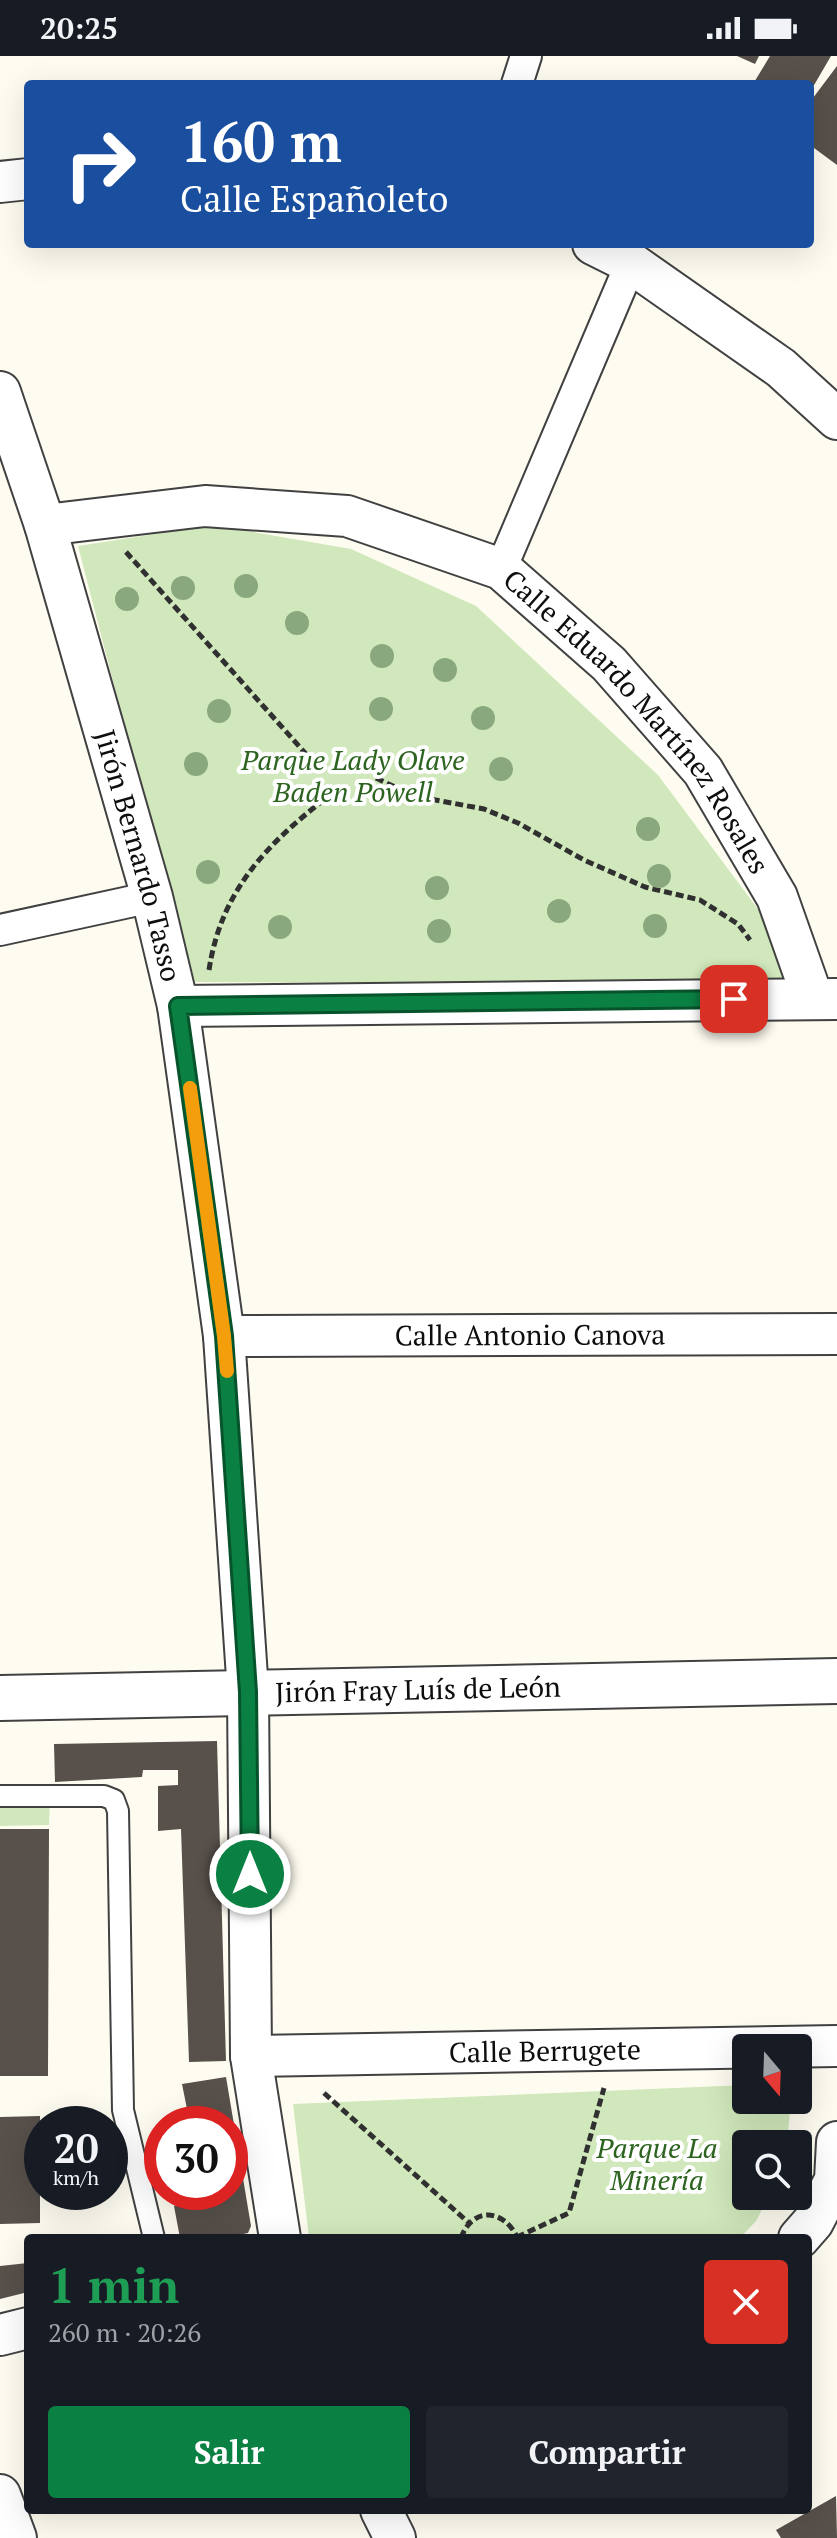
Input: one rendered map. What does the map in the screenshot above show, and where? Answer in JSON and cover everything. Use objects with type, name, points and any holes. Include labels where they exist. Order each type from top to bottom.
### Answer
[{"type":"street","points":[[518,80],[526,56]]},
{"type":"street","points":[[0,182],[24,179]]},
{"type":"street","points":[[601,248],[631,263],[781,368],[837,419]]},
{"type":"street","points":[[501,569],[631,263]]},
{"type":"street","name":"Jirón Bernardo Tasso","points":[[0,392],[45,525],[152,897],[191,1005],[224,1336],[248,1692],[266,2055],[280,2234]]},
{"type":"street","name":"Calle Eduardo Martínez Rosales","points":[[45,525],[205,506],[347,516],[501,569],[609,664],[703,771],[777,897],[825,999]]},
{"type":"street","points":[[0,930],[152,897]]},
{"type":"street","points":[[191,1005],[825,999]]},
{"type":"street","name":"Calle Antonio Canova","points":[[224,1336],[837,1334]]},
{"type":"street","name":"Jirón Fray Luís de León","points":[[0,1698],[837,1681]]},
{"type":"street","name":"Calle Berrugete","points":[[266,2055],[837,2046]]},
{"type":"street","points":[[802,2234],[813,2222],[835,2180],[837,2142]]},
{"type":"street","points":[[0,2335],[24,2329]]},
{"type":"street","points":[[0,2495],[16,2538]]},
{"type":"street","points":[[383,2514],[395,2538]]},
{"type":"lane","points":[[0,1796],[104,1796],[114,1800],[118,1811],[123,2110],[153,2234]]},
{"type":"path","points":[[96,518],[314,763]]},
{"type":"path","points":[[376,778],[414,796],[484,809],[645,887],[700,900],[738,924],[756,949]]},
{"type":"path","points":[[191,1005],[234,895],[259,858],[291,825],[326,798]]},
{"type":"path","points":[[525,2234],[569,2213],[615,2050]]},
{"type":"path","points":[[266,2055],[469,2223]]},
{"type":"path","points":[[463,2234],[469,2223],[478,2217],[497,2216],[506,2220],[515,2234]]},
{"type":"green space","name":"Parque Lady Olave Baden Powell","points":[[213,525],[351,549],[476,606],[658,775],[766,920],[793,985],[191,982],[78,546]]},
{"type":"green space","points":[[0,1795],[50,1795],[49,1825],[0,1826]]},
{"type":"green space","name":"Parque La Minería","points":[[732,2086],[732,2114],[790,2114],[788,2130],[732,2130],[732,2210],[762,2210],[744,2234],[309,2234],[293,2104]]},
{"type":"building","points":[[737,56],[759,56],[755,64]]},
{"type":"building","points":[[770,56],[831,56],[814,85],[814,80],[755,80]]},
{"type":"building","points":[[837,66],[837,165],[814,148],[814,97]]},
{"type":"building","points":[[217,1741],[226,2061],[189,2062],[181,1829],[158,1831],[158,1786],[178,1785],[178,1770],[143,1770],[142,1777],[55,1782],[54,1744]]},
{"type":"building","points":[[0,1829],[49,1829],[48,2076],[0,2076]]},
{"type":"building","points":[[226,2077],[231,2106],[186,2106],[182,2084]]},
{"type":"building","points":[[24,2116],[24,2210],[40,2210],[40,2223],[0,2224],[0,2117]]},
{"type":"building","points":[[248,2208],[251,2226],[248,2233],[179,2234],[175,2210]]},
{"type":"building","points":[[24,2263],[24,2293],[0,2299],[0,2266]]},
{"type":"building","points":[[836,2496],[837,2538],[781,2538],[776,2530],[804,2514],[812,2514],[812,2510]]},
{"type":"slow traffic","points":[[190,1088],[227,1371]]},
{"type":"route","points":[[250,1874],[248,1692],[224,1336],[178,1006],[734,999]]}]
